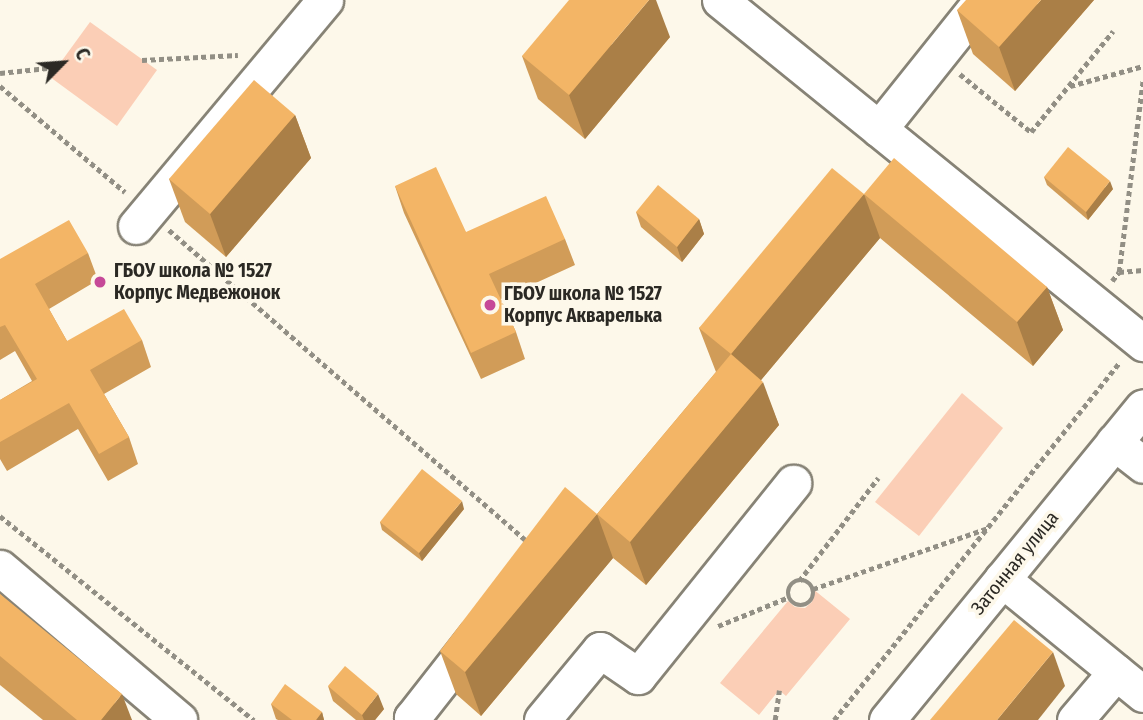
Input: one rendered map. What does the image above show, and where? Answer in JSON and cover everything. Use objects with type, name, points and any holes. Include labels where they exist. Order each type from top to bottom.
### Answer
[{"type":"street","points":[[142,219],[325,0]]},
{"type":"street","points":[[720,0],[1141,341]]},
{"type":"street","points":[[879,129],[982,0]]},
{"type":"street","name":"Затонная улица","points":[[887,720],[1143,407]]},
{"type":"street","points":[[1114,442],[1143,465]]},
{"type":"street","points":[[542,720],[600,650],[638,676],[793,483]]},
{"type":"street","points":[[0,568],[179,720]]},
{"type":"street","points":[[1002,579],[1143,694]]},
{"type":"street","points":[[414,720],[412,718],[494,613]]},
{"type":"street","points":[[1075,720],[1116,672]]},
{"type":"path","points":[[938,55],[1031,132],[1113,31]]},
{"type":"path","points":[[142,60],[281,52]]},
{"type":"path","points":[[1068,87],[1143,66]]},
{"type":"path","points":[[0,72],[57,68]]},
{"type":"path","points":[[1096,305],[1119,272],[1143,79]]},
{"type":"path","points":[[0,86],[142,219],[530,544]]},
{"type":"path","points":[[1119,272],[1143,270]]},
{"type":"path","points":[[834,720],[1141,341]]},
{"type":"path","points":[[789,597],[792,585],[799,581],[878,478]]},
{"type":"path","points":[[0,516],[254,720]]},
{"type":"path","points":[[813,589],[989,527]]},
{"type":"path","points":[[799,581],[807,582],[813,589]]},
{"type":"path","points":[[789,597],[797,605],[805,606],[811,601],[813,589]]},
{"type":"path","points":[[706,631],[789,597]]},
{"type":"path","points":[[775,720],[779,690]]},
{"type":"shaded area","points":[[90,22],[157,70],[117,126],[50,77]]},
{"type":"shaded area","points":[[962,393],[1003,428],[919,536],[875,502]]},
{"type":"shaded area","points":[[813,589],[850,619],[786,696],[779,690],[759,715],[720,683],[788,601],[795,607],[805,608],[812,602]]},
{"type":"building","points":[[569,0],[649,0],[569,95],[522,56]]},
{"type":"building","points":[[966,0],[1041,0],[999,47],[957,10]]},
{"type":"building","points":[[254,80],[295,115],[210,214],[169,179]]},
{"type":"building","points":[[1068,147],[1110,181],[1086,212],[1044,177]]},
{"type":"building","points":[[894,158],[1047,287],[1017,322],[864,194]]},
{"type":"building","points":[[436,167],[466,232],[546,196],[565,239],[489,274],[516,332],[471,353],[395,186]]},
{"type":"building","points":[[832,168],[864,194],[731,354],[699,328]]},
{"type":"building","points":[[658,185],[699,219],[677,247],[636,212]]},
{"type":"building","points":[[69,220],[88,253],[35,284],[67,341],[124,309],[142,340],[90,370],[129,437],[99,454],[69,403],[0,442],[0,400],[37,379],[5,325],[0,327],[0,259]]},
{"type":"building","points":[[731,354],[763,382],[630,542],[597,514]]},
{"type":"building","points":[[422,469],[462,501],[419,553],[380,522]]},
{"type":"building","points":[[565,487],[597,514],[465,672],[440,651]]},
{"type":"building","points":[[0,594],[122,694],[101,720],[77,720],[0,656]]},
{"type":"building","points":[[1014,620],[1053,652],[997,720],[930,720]]},
{"type":"building","points":[[345,666],[378,694],[362,715],[328,686]]},
{"type":"building","points":[[285,684],[322,712],[316,720],[292,720],[271,704]]},
{"type":"place","name":"ГБОУ школа № 1527 Корпус Медвежонок","points":[[100,282]]},
{"type":"place","name":"ГБОУ школа № 1527 Корпус Акварелька","points":[[490,305]]}]
